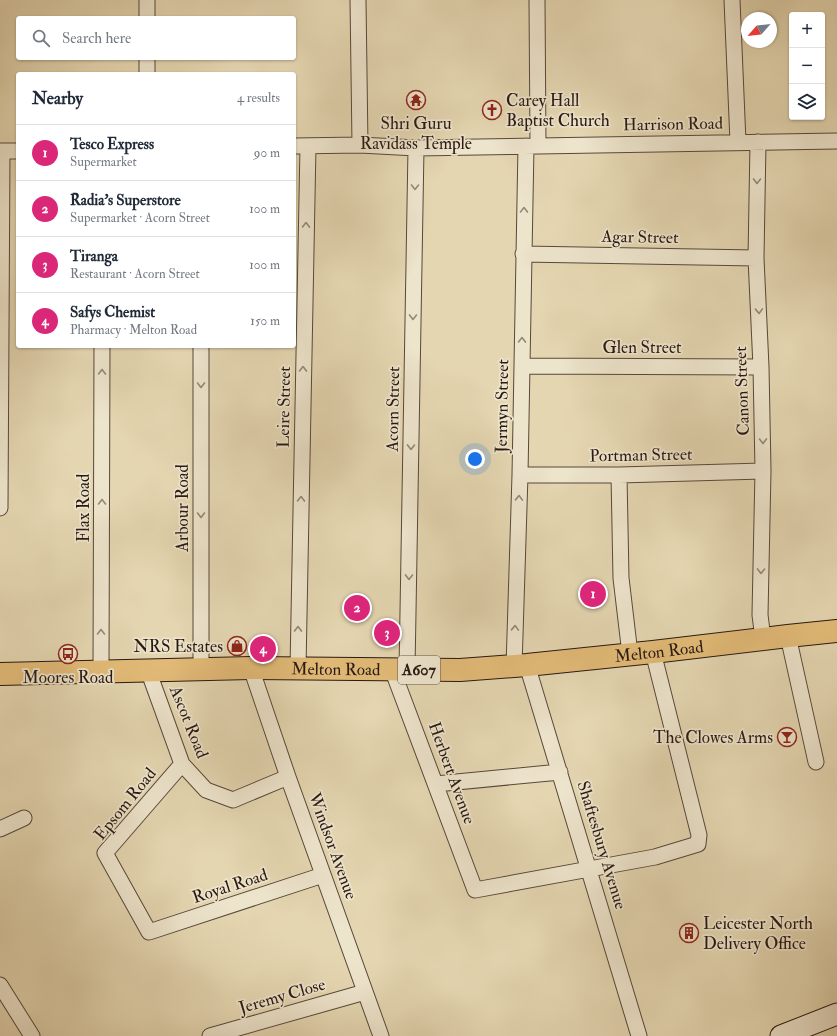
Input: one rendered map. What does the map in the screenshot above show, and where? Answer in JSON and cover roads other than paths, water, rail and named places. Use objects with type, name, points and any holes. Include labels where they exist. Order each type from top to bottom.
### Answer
[{"type":"main road","name":"Melton Road","points":[[0,674],[251,668],[460,670],[520,666],[837,631]]},
{"type":"street","points":[[147,0],[147,16]]},
{"type":"street","points":[[358,0],[360,145]]},
{"type":"street","name":"Jermyn Street","points":[[520,666],[520,475],[524,254],[532,146],[537,0]]},
{"type":"street","points":[[732,0],[738,142]]},
{"type":"street","points":[[147,60],[147,72]]},
{"type":"street","name":"Harrison Road","points":[[301,146],[360,145],[416,148],[738,142],[837,142]]},
{"type":"street","name":"Canon Street","points":[[758,142],[756,258],[761,367],[763,471],[760,615],[763,639]]},
{"type":"street","name":"Leire Street","points":[[298,668],[301,146]]},
{"type":"street","name":"Acorn Street","points":[[400,670],[416,148]]},
{"type":"street","points":[[0,508],[1,151],[16,151]]},
{"type":"street","name":"Agar Street","points":[[524,254],[756,258]]},
{"type":"street","name":"Flax Road","points":[[101,671],[102,348]]},
{"type":"street","name":"Arbour Road","points":[[201,348],[201,669]]},
{"type":"street","name":"Glen Street","points":[[522,366],[761,367]]},
{"type":"street","name":"Portman Street","points":[[520,475],[620,475],[763,471]]},
{"type":"street","points":[[620,475],[621,578],[630,654]]},
{"type":"street","points":[[788,636],[816,762]]},
{"type":"street","points":[[589,870],[654,857],[698,844],[699,835],[653,652]]},
{"type":"street","name":"Shaftesbury Avenue","points":[[520,666],[560,772],[639,1036]]},
{"type":"street","name":"Windsor Avenue","points":[[251,668],[288,777],[381,1036]]},
{"type":"street","name":"Ascot Road","points":[[148,670],[182,764],[206,790],[233,800],[288,777]]},
{"type":"street","name":"Herbert Avenue","points":[[400,670],[436,784],[475,890],[589,870]]},
{"type":"street","name":"Epsom Road","points":[[149,932],[106,853],[182,764]]},
{"type":"street","points":[[436,784],[560,772]]},
{"type":"street","points":[[0,830],[24,818]]},
{"type":"street","name":"Royal Road","points":[[149,932],[323,875]]},
{"type":"street","points":[[0,985],[32,1036]]},
{"type":"street","name":"Jeremy Close","points":[[210,1036],[365,992]]},
{"type":"street","points":[[781,1036],[837,1014]]},
{"type":"place","name":"Shri Guru Ravidass Temple","points":[[416,100]]},
{"type":"place","name":"Carey Hall Baptist Church","points":[[492,110]]},
{"type":"place","name":"Tesco Express","points":[[593,594]]},
{"type":"place","name":"Radia's Superstore","points":[[357,608]]},
{"type":"place","name":"Tiranga","points":[[387,633]]},
{"type":"place","name":"NRS Estates","points":[[237,646]]},
{"type":"place","name":"Safys Chemist","points":[[263,649]]},
{"type":"place","name":"Moores Road","points":[[68,654]]},
{"type":"place","name":"The Clowes Arms","points":[[787,737]]},
{"type":"place","name":"Leicester North Delivery Office","points":[[689,933]]}]
